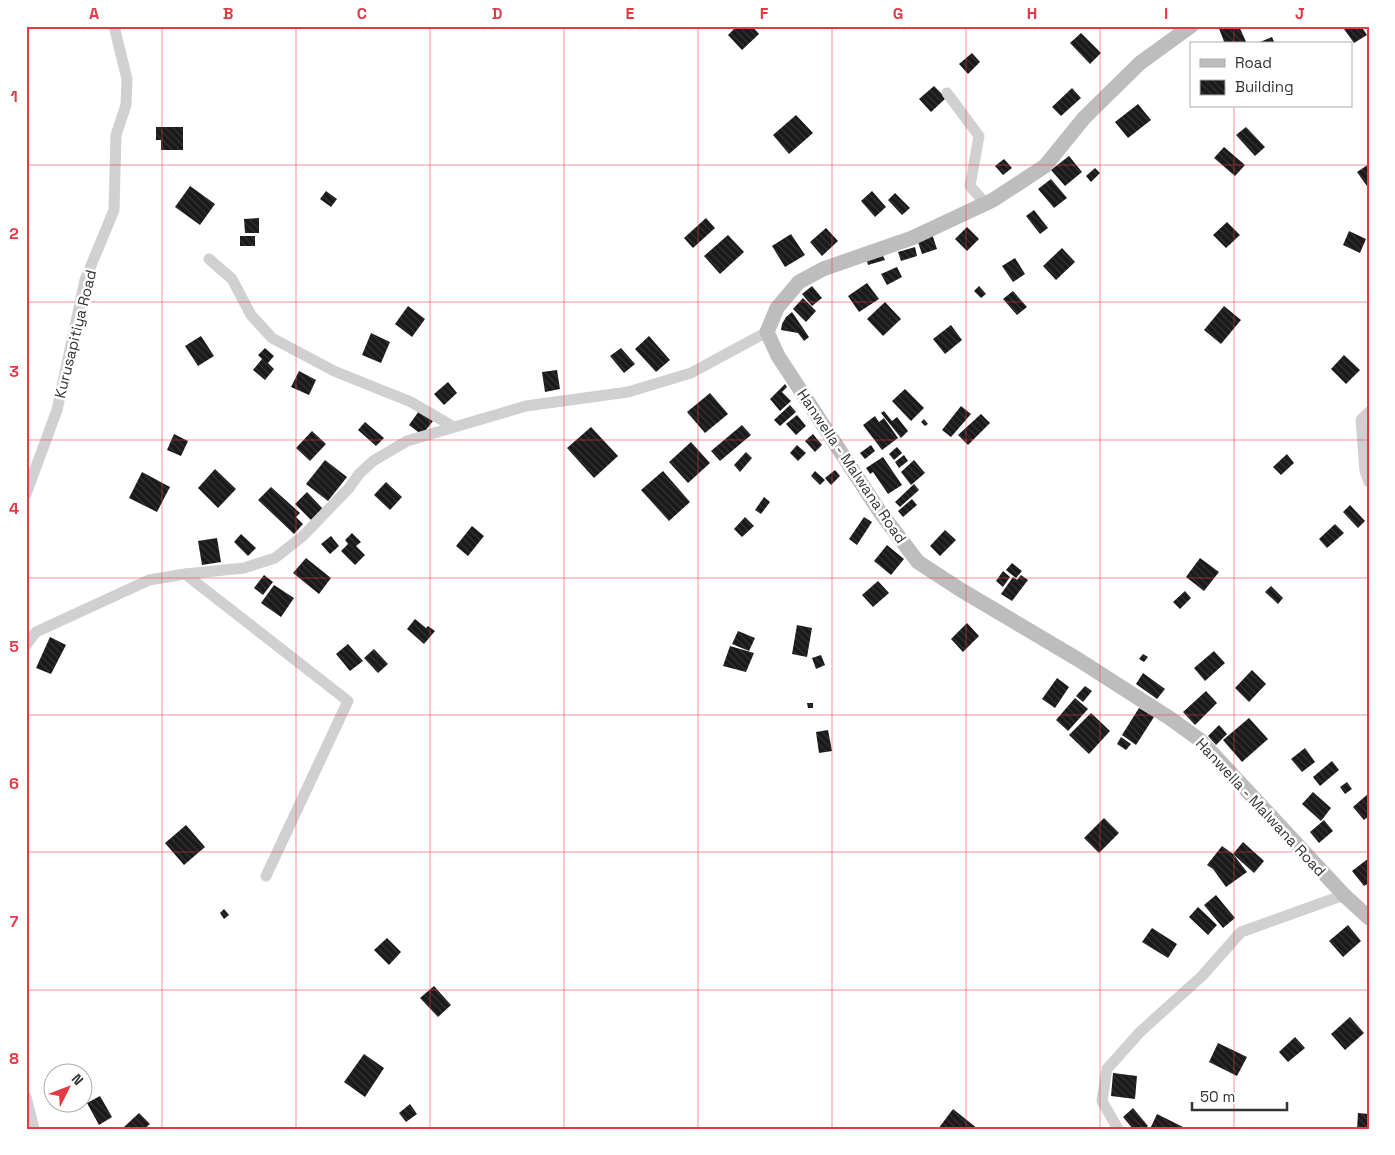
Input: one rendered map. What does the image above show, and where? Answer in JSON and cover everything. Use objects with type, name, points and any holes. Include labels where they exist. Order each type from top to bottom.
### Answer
[{"type":"street","name":"Kurusapitiya Road","points":[[26,494],[57,410],[85,280],[114,210],[116,135],[126,105],[127,79],[114,26]]},
{"type":"street","points":[[26,645],[31,630],[148,580],[244,568],[275,558],[303,536],[373,461],[407,441],[452,426],[526,406],[628,392],[691,373],[767,332],[777,308],[798,282],[823,269],[912,238],[986,204],[1045,166],[1084,118],[1140,63],[1191,26]]},
{"type":"street","points":[[947,93],[979,136],[970,186],[986,204]]},
{"type":"street","points":[[208,260],[232,279],[251,316],[272,338],[334,371],[411,402],[452,426]]},
{"type":"street","name":"Hanwella - Malwana Road","points":[[767,332],[778,356],[880,512],[918,562],[1171,718],[1200,740],[1344,895],[1369,918]]},
{"type":"street","points":[[1369,412],[1361,420],[1365,471],[1369,482]]},
{"type":"street","points":[[185,574],[348,702],[266,876]]},
{"type":"street","points":[[1118,1129],[1102,1101],[1107,1069],[1140,1032],[1202,976],[1241,932],[1344,895]]},
{"type":"street","points":[[26,1097],[34,1129]]},
{"type":"building","points":[[737,26],[752,26],[759,34],[742,50],[728,35]]},
{"type":"building","points":[[1218,26],[1239,26],[1246,42],[1224,42]]},
{"type":"building","points":[[1348,26],[1361,26],[1367,35],[1354,43],[1344,29]]},
{"type":"building","points":[[1081,33],[1101,53],[1090,64],[1070,43]]},
{"type":"building","points":[[1272,37],[1274,42],[1260,42]]},
{"type":"building","points":[[972,53],[980,62],[968,74],[959,64]]},
{"type":"building","points":[[934,86],[946,98],[931,112],[919,99]]},
{"type":"building","points":[[1072,88],[1081,98],[1061,116],[1052,107]]},
{"type":"building","points":[[1138,104],[1151,120],[1128,138],[1115,122]]},
{"type":"building","points":[[796,115],[813,133],[789,154],[773,135]]},
{"type":"building","points":[[156,127],[183,127],[183,150],[161,150],[161,140],[156,140]]},
{"type":"building","points":[[1246,127],[1265,147],[1255,156],[1236,135]]},
{"type":"building","points":[[1224,147],[1245,165],[1235,176],[1214,158]]},
{"type":"building","points":[[1069,156],[1082,172],[1065,186],[1051,170]]},
{"type":"building","points":[[1004,159],[1012,168],[1003,175],[995,166]]},
{"type":"building","points":[[1369,164],[1369,189],[1357,172]]},
{"type":"building","points":[[1095,168],[1100,173],[1091,182],[1086,176]]},
{"type":"building","points":[[1051,179],[1067,198],[1054,208],[1038,189]]},
{"type":"building","points":[[190,186],[215,204],[200,225],[175,207]]},
{"type":"building","points":[[326,191],[337,199],[331,207],[320,199]]},
{"type":"building","points":[[872,191],[886,207],[875,217],[861,201]]},
{"type":"building","points":[[895,193],[910,208],[902,215],[888,200]]},
{"type":"building","points":[[1034,210],[1048,228],[1040,234],[1026,216]]},
{"type":"building","points":[[259,218],[259,233],[245,233],[244,219]]},
{"type":"building","points":[[706,218],[715,228],[693,248],[684,238]]},
{"type":"building","points":[[1227,222],[1240,235],[1226,248],[1213,235]]},
{"type":"building","points":[[967,227],[979,239],[967,251],[955,239]]},
{"type":"building","points":[[826,228],[838,241],[822,256],[810,242]]},
{"type":"building","points":[[1349,231],[1366,239],[1360,253],[1343,245]]},
{"type":"building","points":[[791,234],[805,255],[785,267],[772,246]]},
{"type":"building","points":[[932,234],[937,249],[922,254],[917,239]]},
{"type":"building","points":[[728,235],[744,252],[720,274],[704,256]]},
{"type":"building","points":[[240,236],[255,236],[255,246],[240,246]]},
{"type":"building","points":[[915,247],[917,256],[901,261],[898,252]]},
{"type":"building","points":[[1062,248],[1075,262],[1056,280],[1043,266]]},
{"type":"building","points":[[883,256],[885,260],[868,265],[867,261]]},
{"type":"building","points":[[1015,258],[1025,274],[1013,282],[1002,266]]},
{"type":"building","points":[[897,267],[902,277],[887,285],[881,274]]},
{"type":"building","points":[[867,283],[879,299],[859,312],[848,296]]},
{"type":"building","points":[[812,286],[822,298],[812,306],[802,294]]},
{"type":"building","points":[[979,286],[986,294],[981,298],[974,291]]},
{"type":"building","points":[[1013,291],[1027,307],[1017,315],[1003,299]]},
{"type":"building","points":[[803,298],[816,311],[806,322],[793,309]]},
{"type":"building","points":[[885,302],[901,319],[883,336],[867,319]]},
{"type":"building","points":[[408,306],[425,319],[412,337],[395,324]]},
{"type":"building","points":[[1224,306],[1241,320],[1221,344],[1204,330]]},
{"type":"building","points":[[792,312],[809,337],[804,341],[798,333],[781,330],[786,317]]},
{"type":"building","points":[[951,325],[962,340],[945,354],[933,339]]},
{"type":"building","points":[[371,333],[390,342],[381,363],[362,355]]},
{"type":"building","points":[[201,336],[214,356],[198,366],[185,346]]},
{"type":"building","points":[[649,336],[670,360],[656,372],[635,349]]},
{"type":"building","points":[[265,348],[274,356],[268,363],[274,369],[265,380],[253,370],[262,359],[258,355]]},
{"type":"building","points":[[621,348],[635,364],[624,373],[610,356]]},
{"type":"building","points":[[1344,355],[1360,370],[1346,384],[1331,369]]},
{"type":"building","points":[[557,370],[560,389],[545,392],[542,372]]},
{"type":"building","points":[[299,371],[316,380],[309,395],[291,387]]},
{"type":"building","points":[[448,382],[457,393],[444,405],[434,394]]},
{"type":"building","points":[[785,384],[787,387],[782,392],[791,401],[780,411],[770,399]]},
{"type":"building","points":[[905,389],[924,408],[911,421],[892,401]]},
{"type":"building","points":[[710,393],[728,414],[705,433],[687,412]]},
{"type":"building","points":[[790,405],[796,412],[780,426],[774,420]]},
{"type":"building","points":[[961,406],[971,414],[951,437],[942,430]]},
{"type":"building","points":[[419,411],[433,421],[422,435],[409,425]]},
{"type":"building","points":[[884,411],[892,421],[897,417],[908,431],[901,438],[881,413]]},
{"type":"building","points":[[981,414],[990,423],[968,445],[958,435]]},
{"type":"building","points":[[797,415],[806,426],[796,435],[786,424]]},
{"type":"building","points":[[875,416],[879,422],[884,418],[898,438],[882,450],[863,425]]},
{"type":"building","points":[[924,419],[928,424],[925,426],[921,422]]},
{"type":"building","points":[[365,422],[384,438],[376,446],[358,430]]},
{"type":"building","points":[[742,425],[751,435],[720,461],[711,451]]},
{"type":"building","points":[[591,427],[618,456],[594,478],[567,448]]},
{"type":"building","points":[[312,431],[326,444],[310,461],[296,448]]},
{"type":"building","points":[[174,434],[188,441],[181,456],[167,450]]},
{"type":"building","points":[[813,434],[822,445],[815,452],[805,441]]},
{"type":"building","points":[[691,442],[710,463],[688,483],[669,462]]},
{"type":"building","points":[[797,445],[806,453],[798,461],[790,453]]},
{"type":"building","points":[[871,445],[875,451],[865,459],[860,453]]},
{"type":"building","points":[[897,447],[902,453],[894,460],[889,454]]},
{"type":"building","points":[[746,452],[752,458],[740,472],[734,465]]},
{"type":"building","points":[[1287,454],[1294,463],[1281,475],[1273,467]]},
{"type":"building","points":[[904,455],[908,461],[899,468],[895,462]]},
{"type":"building","points":[[883,457],[902,485],[888,494],[873,472],[870,474],[866,468]]},
{"type":"building","points":[[325,460],[347,477],[328,501],[306,484]]},
{"type":"building","points":[[914,460],[925,473],[911,485],[901,472]]},
{"type":"building","points":[[215,469],[236,489],[218,508],[198,488]]},
{"type":"building","points":[[835,470],[840,476],[831,485],[825,478]]},
{"type":"building","points":[[663,471],[690,502],[669,521],[641,490]]},
{"type":"building","points":[[815,471],[825,480],[820,485],[811,476]]},
{"type":"building","points":[[142,472],[170,487],[157,512],[129,498]]},
{"type":"building","points":[[386,482],[402,497],[390,510],[374,495]]},
{"type":"building","points":[[914,484],[919,490],[900,507],[895,502]]},
{"type":"building","points":[[271,487],[300,513],[296,517],[303,524],[294,534],[258,500]]},
{"type":"building","points":[[307,492],[323,509],[311,520],[295,504]]},
{"type":"building","points":[[764,497],[770,502],[761,514],[755,510]]},
{"type":"building","points":[[912,499],[917,505],[903,517],[898,511]]},
{"type":"building","points":[[1350,505],[1365,521],[1358,528],[1343,512]]},
{"type":"building","points":[[745,517],[754,526],[742,537],[734,529]]},
{"type":"building","points":[[864,517],[872,522],[857,545],[849,539]]},
{"type":"building","points":[[1335,524],[1344,533],[1327,548],[1319,539]]},
{"type":"building","points":[[472,526],[484,536],[468,556],[456,546]]},
{"type":"building","points":[[945,530],[956,540],[940,556],[930,546]]},
{"type":"building","points":[[352,533],[361,542],[356,546],[365,555],[355,565],[341,551],[348,544],[345,540]]},
{"type":"building","points":[[241,534],[256,548],[248,556],[234,542]]},
{"type":"building","points":[[331,536],[339,546],[330,554],[321,544]]},
{"type":"building","points":[[217,538],[221,562],[202,565],[198,541]]},
{"type":"building","points":[[887,545],[904,559],[891,575],[874,561]]},
{"type":"building","points":[[306,558],[331,578],[319,594],[293,573]]},
{"type":"building","points":[[1200,558],[1219,572],[1204,591],[1186,577]]},
{"type":"building","points":[[1012,563],[1022,571],[1016,578],[1006,570]]},
{"type":"building","points":[[1003,571],[1010,577],[1003,587],[996,581]]},
{"type":"building","points":[[264,575],[273,582],[263,595],[254,588]]},
{"type":"building","points":[[1021,575],[1028,580],[1012,601],[1001,594],[1013,577],[1017,580]]},
{"type":"building","points":[[878,581],[889,593],[873,607],[862,595]]},
{"type":"building","points":[[274,585],[294,598],[281,617],[261,603]]},
{"type":"building","points":[[1271,586],[1283,598],[1278,604],[1265,592]]},
{"type":"building","points":[[1185,591],[1191,598],[1180,609],[1173,602]]},
{"type":"building","points":[[415,619],[426,628],[428,626],[435,631],[424,644],[407,629]]},
{"type":"building","points":[[967,623],[979,636],[963,652],[951,639]]},
{"type":"building","points":[[797,625],[812,628],[807,657],[792,654]]},
{"type":"building","points":[[738,631],[755,638],[749,651],[732,644]]},
{"type":"building","points":[[50,637],[66,645],[51,674],[36,668]]},
{"type":"building","points":[[348,644],[363,661],[350,671],[336,654]]},
{"type":"building","points":[[730,646],[754,653],[746,672],[723,666]]},
{"type":"building","points":[[374,649],[388,664],[378,673],[364,658]]},
{"type":"building","points":[[1214,651],[1225,663],[1205,681],[1194,668]]},
{"type":"building","points":[[1143,654],[1148,657],[1144,662],[1139,659]]},
{"type":"building","points":[[821,655],[825,665],[816,669],[812,658]]},
{"type":"building","points":[[1252,670],[1266,684],[1249,702],[1235,688]]},
{"type":"building","points":[[1143,673],[1165,689],[1157,699],[1136,684]]},
{"type":"building","points":[[1057,678],[1069,687],[1055,708],[1042,699]]},
{"type":"building","points":[[1085,686],[1092,691],[1083,702],[1076,696]]},
{"type":"building","points":[[1206,691],[1217,703],[1195,725],[1183,712]]},
{"type":"building","points":[[1075,698],[1088,709],[1068,731],[1056,720]]},
{"type":"building","points":[[807,703],[813,703],[813,708],[808,708]]},
{"type":"building","points":[[1139,708],[1154,717],[1136,745],[1122,735]]},
{"type":"building","points":[[1091,713],[1110,731],[1089,754],[1069,735]]},
{"type":"building","points":[[1249,718],[1268,739],[1242,762],[1223,740]]},
{"type":"building","points":[[1219,725],[1227,734],[1216,745],[1208,736]]},
{"type":"building","points":[[828,730],[832,751],[819,753],[816,732]]},
{"type":"building","points":[[1121,737],[1131,744],[1126,750],[1117,744]]},
{"type":"building","points":[[1305,748],[1315,762],[1302,772],[1291,759]]},
{"type":"building","points":[[1332,761],[1339,770],[1320,786],[1313,777]]},
{"type":"building","points":[[1347,782],[1352,789],[1345,794],[1340,787]]},
{"type":"building","points":[[1313,792],[1331,808],[1321,821],[1302,804]]},
{"type":"building","points":[[1369,793],[1369,816],[1364,820],[1353,807]]},
{"type":"building","points":[[1104,818],[1119,833],[1099,853],[1084,838]]},
{"type":"building","points":[[1324,820],[1333,831],[1319,843],[1310,832]]},
{"type":"building","points":[[186,825],[205,847],[184,865],[165,843]]},
{"type":"building","points":[[1243,842],[1264,861],[1254,873],[1233,854]]},
{"type":"building","points":[[1222,846],[1233,854],[1247,872],[1226,887],[1213,869],[1207,865]]},
{"type":"building","points":[[1369,858],[1369,883],[1364,886],[1352,871]]},
{"type":"building","points":[[1216,895],[1235,918],[1223,928],[1204,905]]},
{"type":"building","points":[[1198,907],[1217,925],[1208,935],[1189,917]]},
{"type":"building","points":[[224,909],[229,915],[224,919],[220,913]]},
{"type":"building","points":[[1348,925],[1361,941],[1343,957],[1329,941]]},
{"type":"building","points":[[1152,928],[1177,944],[1168,958],[1142,942]]},
{"type":"building","points":[[387,938],[401,952],[389,965],[374,950]]},
{"type":"building","points":[[434,986],[451,1005],[438,1017],[420,998]]},
{"type":"building","points":[[1350,1017],[1364,1033],[1345,1050],[1331,1034]]},
{"type":"building","points":[[1295,1037],[1305,1048],[1288,1062],[1279,1052]]},
{"type":"building","points":[[1218,1043],[1247,1057],[1237,1076],[1209,1062]]},
{"type":"building","points":[[364,1054],[384,1068],[365,1097],[344,1082]]},
{"type":"building","points":[[1113,1073],[1137,1076],[1135,1099],[1111,1096]]},
{"type":"building","points":[[100,1096],[112,1117],[99,1125],[92,1112],[92,1100]]},
{"type":"building","points":[[410,1104],[417,1114],[406,1122],[399,1113]]},
{"type":"building","points":[[1133,1108],[1148,1126],[1144,1129],[1133,1129],[1123,1117]]},
{"type":"building","points":[[953,1109],[978,1129],[938,1129]]},
{"type":"building","points":[[139,1113],[150,1124],[144,1129],[125,1129],[124,1127]]},
{"type":"building","points":[[1358,1113],[1369,1114],[1369,1129],[1357,1129]]},
{"type":"building","points":[[1157,1114],[1187,1129],[1150,1129]]}]
